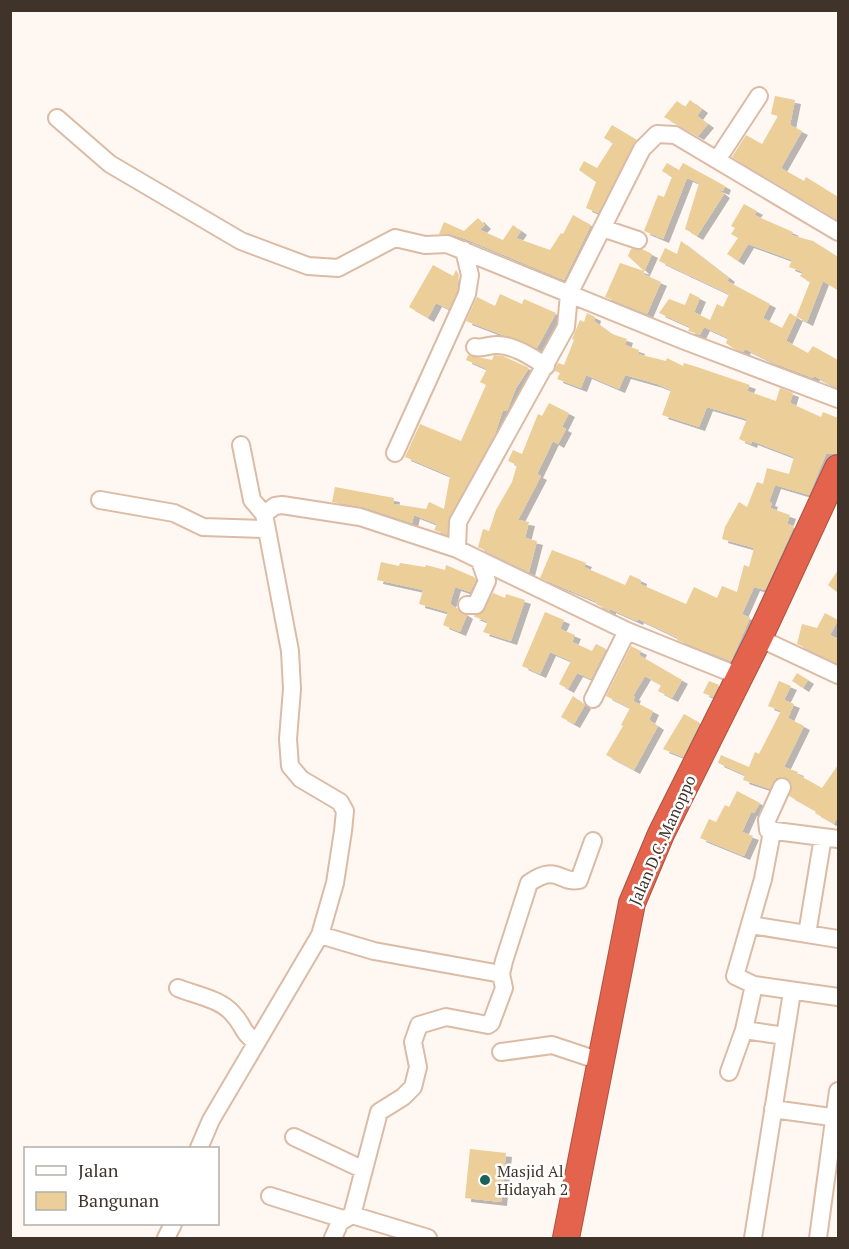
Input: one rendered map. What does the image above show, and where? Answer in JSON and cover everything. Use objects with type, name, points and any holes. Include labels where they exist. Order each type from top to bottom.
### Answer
[{"type":"highway","name":"Jalan D.C. Manoppo","points":[[566,1239],[632,903],[661,834],[759,638],[838,468]]},
{"type":"street","points":[[717,160],[759,96]]},
{"type":"street","points":[[57,117],[110,164],[241,241],[308,266],[338,268],[395,238],[425,245],[447,244],[838,399]]},
{"type":"street","points":[[457,549],[458,522],[546,366],[566,327],[569,294],[642,148],[657,134],[675,135],[838,232]]},
{"type":"street","points":[[602,228],[638,240]]},
{"type":"street","points":[[395,453],[467,294],[470,275],[464,250]]},
{"type":"street","points":[[475,347],[483,349],[495,344],[518,349],[546,366]]},
{"type":"street","points":[[200,1147],[211,1120],[320,935],[335,883],[345,811],[340,802],[301,779],[290,766],[288,745],[292,689],[290,651],[277,576],[264,522],[252,500],[241,445]]},
{"type":"street","points":[[100,500],[174,513],[203,527],[246,530],[264,522],[275,506],[282,505],[360,517],[457,549],[627,631],[739,676]]},
{"type":"street","points":[[467,605],[476,605],[488,581],[480,561]]},
{"type":"street","points":[[593,699],[627,631]]},
{"type":"street","points":[[759,638],[838,675]]},
{"type":"street","points":[[782,788],[767,820],[768,830],[831,838],[807,934]]},
{"type":"street","points":[[772,832],[751,925],[734,973],[736,979],[792,992],[838,997]]},
{"type":"street","points":[[333,1239],[347,1217],[364,1170],[379,1112],[403,1097],[413,1087],[418,1068],[414,1042],[419,1025],[443,1017],[488,1025],[491,1023],[504,988],[501,974],[530,883],[550,873],[561,874],[572,881],[579,880],[593,840]]},
{"type":"street","points":[[751,925],[838,939]]},
{"type":"street","points":[[320,935],[374,951],[501,974]]},
{"type":"street","points":[[729,1072],[744,1030],[754,985]]},
{"type":"street","points":[[178,988],[221,1003],[233,1013],[246,1035],[256,1042]]},
{"type":"street","points":[[753,1239],[792,992]]},
{"type":"street","points":[[744,1030],[785,1036]]},
{"type":"street","points":[[501,1052],[552,1045],[600,1061]]},
{"type":"street","points":[[818,1239],[838,1091]]},
{"type":"street","points":[[773,1109],[836,1118]]},
{"type":"street","points":[[294,1137],[364,1170]]},
{"type":"street","points":[[270,1196],[428,1239]]},
{"type":"street","points":[[166,1239],[173,1225]]},
{"type":"building","points":[[775,96],[795,100],[790,125],[802,131],[781,168],[804,181],[806,177],[838,197],[838,220],[732,157],[746,135],[762,144],[778,116],[771,114]]},
{"type":"building","points":[[690,100],[702,109],[697,116],[708,124],[698,136],[664,117],[677,101],[685,107]]},
{"type":"building","points":[[612,125],[637,140],[598,213],[586,208],[596,182],[579,170],[584,161],[597,168],[613,143],[604,138]]},
{"type":"building","points":[[667,163],[679,170],[683,163],[725,186],[723,191],[716,188],[724,194],[697,236],[685,229],[699,183],[687,178],[663,239],[644,231],[658,195],[664,197],[672,177],[662,171]]},
{"type":"building","points":[[744,204],[757,211],[754,215],[793,232],[791,235],[813,241],[838,257],[838,290],[823,281],[807,322],[797,317],[786,341],[808,353],[813,346],[838,360],[838,388],[745,349],[743,352],[733,348],[726,343],[728,338],[704,327],[700,335],[688,331],[690,327],[659,313],[669,299],[685,305],[690,293],[700,298],[694,312],[710,320],[717,304],[723,307],[729,294],[659,261],[665,248],[677,254],[681,241],[729,278],[727,281],[770,304],[763,318],[782,328],[790,313],[796,317],[810,282],[800,276],[803,272],[789,267],[792,260],[748,244],[738,261],[727,254],[738,238],[731,234],[735,228],[731,226]]},
{"type":"building","points":[[573,215],[591,225],[564,280],[468,240],[450,234],[439,234],[444,222],[464,231],[478,218],[485,225],[480,230],[503,240],[513,225],[521,231],[516,238],[550,250],[561,233],[563,234]]},
{"type":"building","points":[[631,249],[642,249],[652,254],[643,274],[661,282],[647,314],[605,297],[620,263],[644,271],[628,256]]},
{"type":"building","points":[[433,265],[453,276],[456,270],[459,275],[457,291],[449,309],[436,303],[428,318],[409,307]]},
{"type":"building","points":[[500,294],[522,304],[524,299],[556,313],[537,348],[466,321],[477,297],[495,306]]},
{"type":"building","points":[[587,313],[595,317],[594,321],[612,334],[627,339],[625,345],[639,350],[638,354],[666,361],[667,358],[683,366],[684,363],[750,385],[747,391],[776,401],[780,388],[793,393],[790,403],[821,417],[823,412],[838,418],[838,453],[826,454],[809,495],[775,485],[769,502],[772,503],[770,508],[790,515],[787,524],[794,526],[765,590],[754,587],[742,614],[750,618],[731,661],[677,640],[678,638],[638,619],[637,621],[610,609],[610,611],[596,604],[597,602],[540,578],[552,550],[586,563],[584,567],[625,585],[630,575],[641,580],[640,584],[686,604],[694,587],[717,598],[722,586],[737,592],[744,565],[749,567],[754,548],[722,539],[725,527],[739,502],[747,507],[757,482],[763,484],[767,468],[789,474],[794,457],[752,441],[751,444],[739,439],[747,419],[707,407],[699,427],[662,415],[671,390],[657,384],[625,375],[619,389],[586,375],[581,388],[557,379],[560,373],[555,371],[556,366],[558,363],[564,365],[580,320],[584,322]]},
{"type":"building","points":[[468,355],[492,360],[494,355],[503,356],[529,368],[516,388],[507,411],[503,410],[495,434],[449,517],[447,535],[434,530],[437,524],[414,515],[412,523],[363,507],[332,502],[335,487],[394,498],[393,504],[426,509],[429,502],[444,509],[450,476],[405,457],[420,424],[461,441],[486,385],[480,382],[487,369],[466,360]]},
{"type":"building","points":[[549,403],[569,413],[562,427],[566,429],[558,444],[553,441],[537,474],[541,476],[518,520],[529,522],[525,538],[537,541],[529,572],[478,547],[483,529],[489,531],[496,510],[512,482],[517,465],[508,461],[513,450],[522,454],[538,414],[542,416]]},
{"type":"building","points":[[381,562],[399,566],[400,563],[425,567],[426,565],[445,570],[446,565],[474,577],[476,580],[470,592],[455,587],[450,604],[467,615],[460,632],[443,625],[448,612],[419,604],[423,590],[377,580]]},
{"type":"building","points":[[838,570],[838,593],[828,585]]},
{"type":"building","points":[[493,593],[505,598],[506,594],[525,600],[511,641],[483,632],[488,622],[473,616],[482,613]]},
{"type":"building","points":[[545,612],[564,620],[560,629],[575,635],[572,642],[592,651],[596,644],[606,649],[591,679],[577,673],[568,689],[559,684],[571,661],[550,652],[540,674],[522,666]]},
{"type":"building","points":[[825,613],[838,620],[830,635],[838,639],[838,664],[797,644],[802,624],[817,628]]},
{"type":"building","points":[[631,646],[641,651],[639,655],[682,680],[672,698],[658,691],[661,685],[645,676],[633,696],[635,697],[633,701],[653,711],[649,720],[658,726],[634,770],[606,755],[623,726],[621,725],[630,708],[606,696]]},
{"type":"building","points":[[797,673],[808,680],[803,688],[792,681]]},
{"type":"building","points":[[709,681],[719,685],[713,697],[703,693]]},
{"type":"building","points":[[779,681],[791,686],[784,700],[794,704],[788,718],[804,726],[784,767],[798,772],[797,774],[822,788],[838,765],[838,816],[834,824],[789,796],[792,785],[787,778],[776,778],[770,789],[743,780],[745,775],[718,763],[721,755],[749,767],[755,752],[759,754],[781,711],[768,706]]},
{"type":"building","points":[[573,696],[585,705],[574,724],[561,717]]},
{"type":"building","points":[[684,714],[700,723],[683,757],[663,749]]},
{"type":"building","points":[[737,791],[760,803],[754,813],[751,812],[742,832],[753,836],[744,856],[700,838],[709,819],[716,822],[725,805],[729,807]]},
{"type":"building","name":"Masjid Al Hidayah 2","points":[[470,1149],[506,1153],[501,1202],[465,1198]]},
{"type":"place","name":"Masjid Al Hidayah 2","points":[[485,1180]]}]
